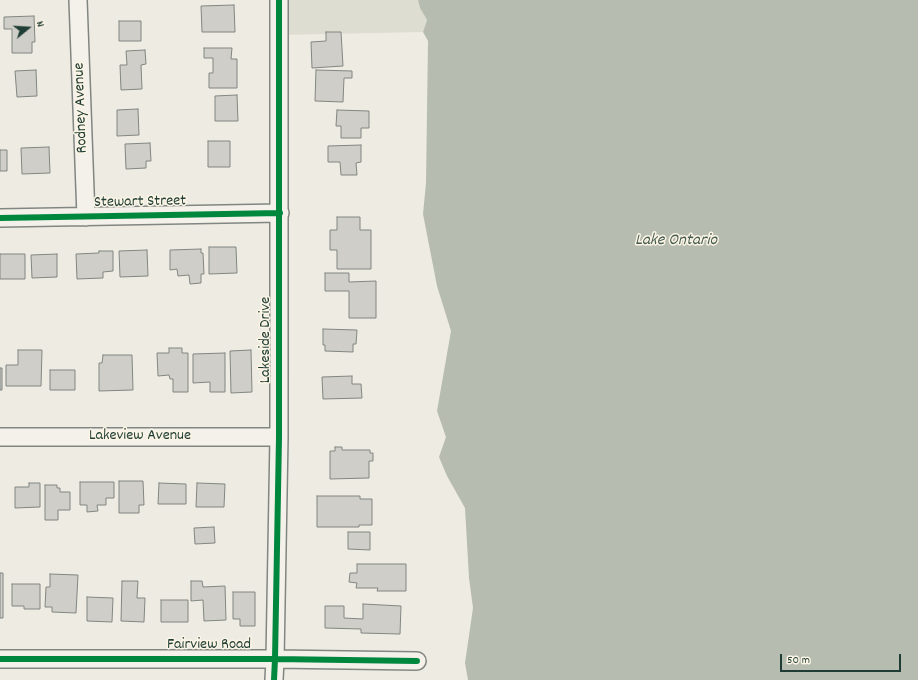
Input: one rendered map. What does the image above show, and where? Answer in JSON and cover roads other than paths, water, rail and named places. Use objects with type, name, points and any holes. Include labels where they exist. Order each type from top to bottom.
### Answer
[{"type":"street","name":"Rodney Avenue","points":[[78,0],[86,216]]},
{"type":"street","name":"Lakeside Drive","points":[[274,680],[279,437],[279,0]]},
{"type":"street","name":"Stewart Street","points":[[0,218],[280,213]]},
{"type":"street","name":"Lakeview Avenue","points":[[0,437],[279,437]]},
{"type":"street","name":"Fairview Road","points":[[0,659],[275,659],[417,661]]},
{"type":"water","name":"Lake Ontario","points":[[418,0],[918,0],[918,680],[468,680],[465,663],[473,608],[469,578],[465,508],[447,476],[439,457],[446,437],[437,411],[451,331],[437,286],[423,214],[426,183],[428,41],[423,32],[427,20],[420,8]]}]
